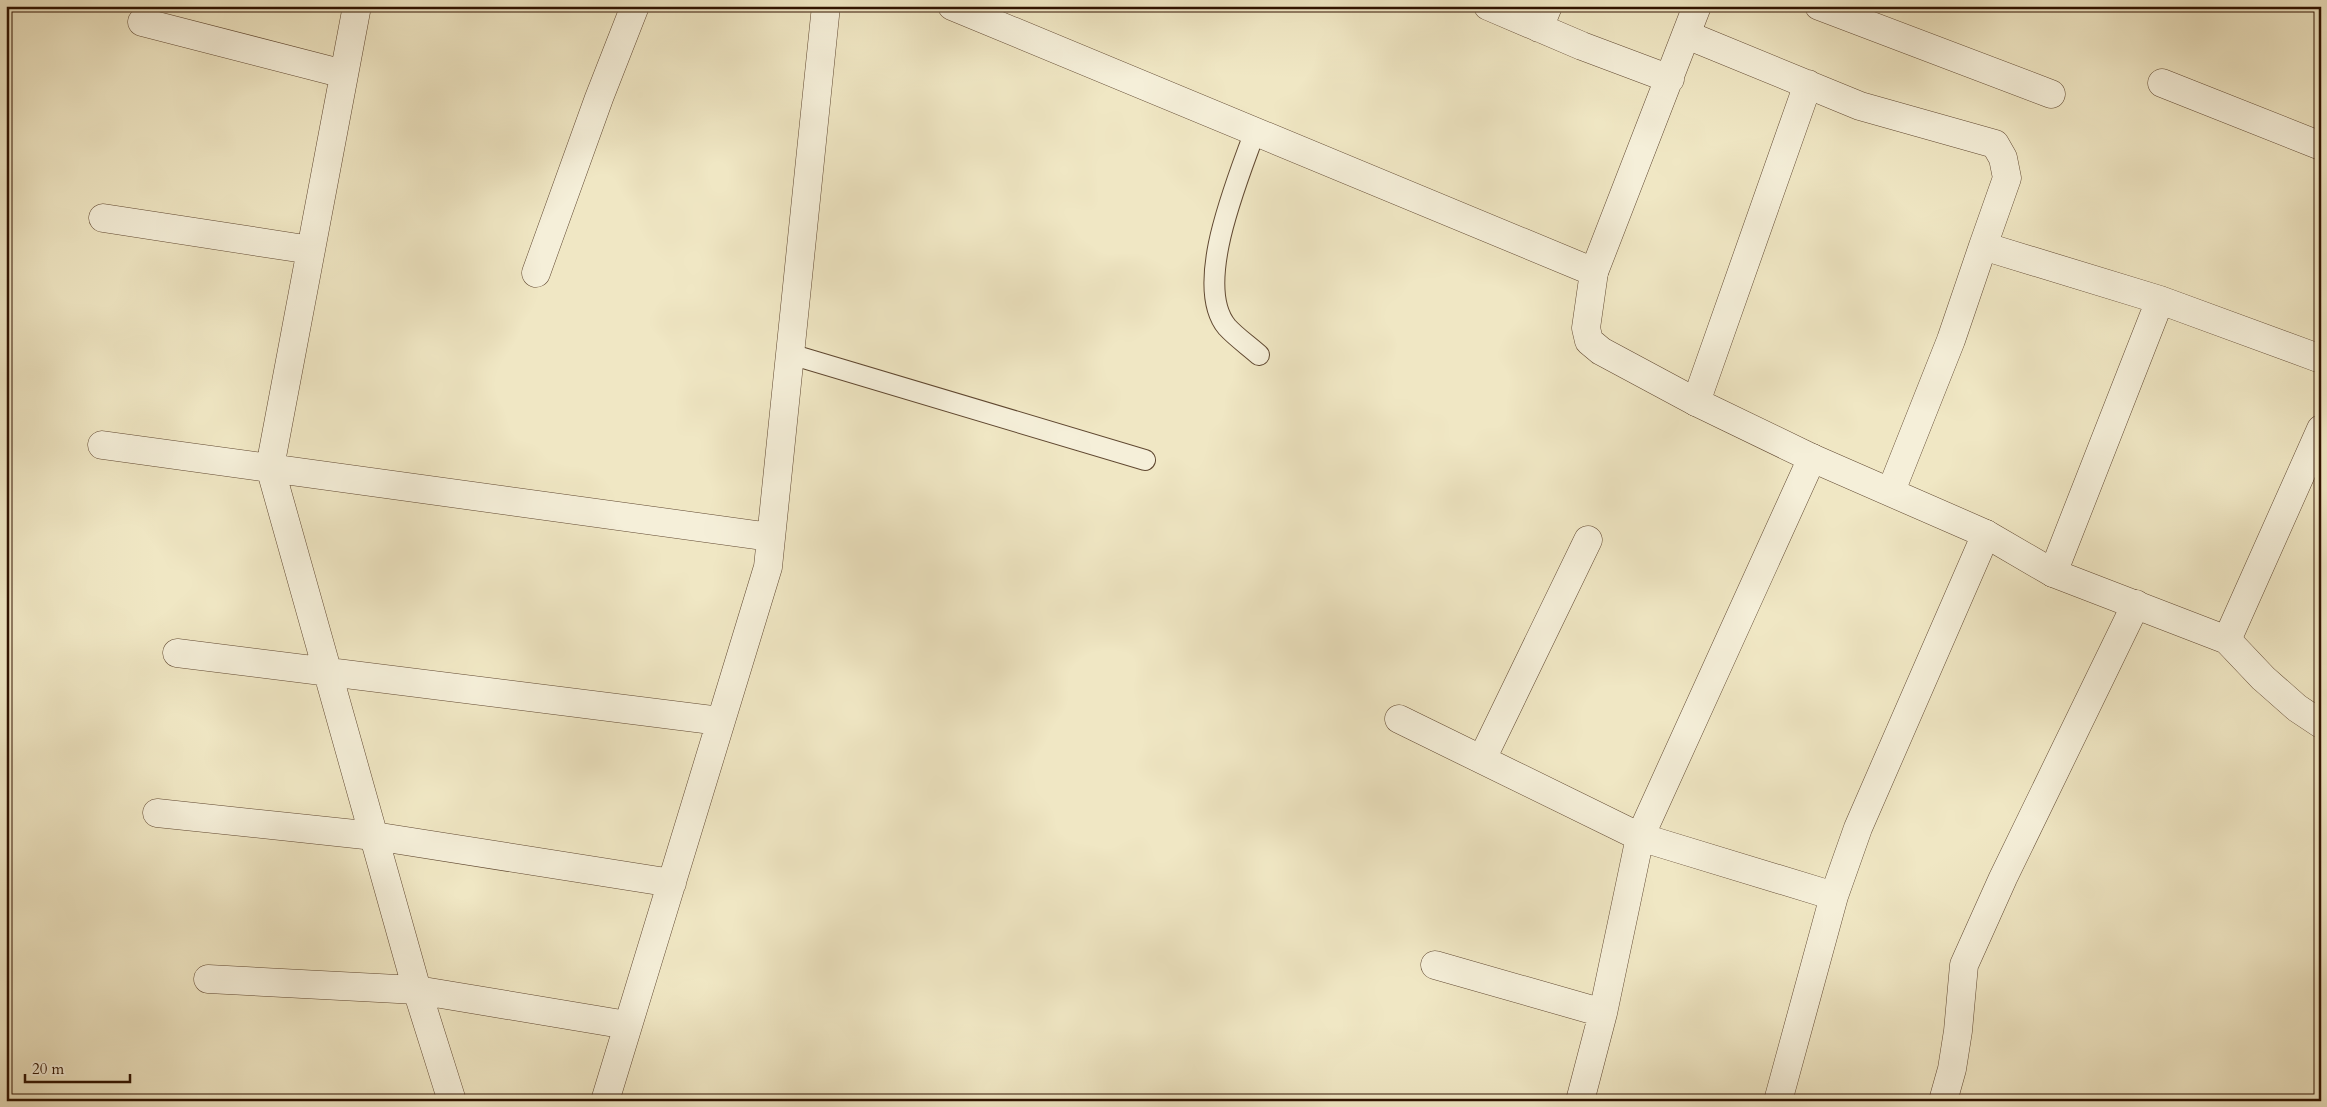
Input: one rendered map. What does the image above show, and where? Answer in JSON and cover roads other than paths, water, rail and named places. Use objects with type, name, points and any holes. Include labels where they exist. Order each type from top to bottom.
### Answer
[{"type":"street","points":[[357,6],[270,467],[417,990],[452,1101]]},
{"type":"street","points":[[536,273],[595,107],[635,6]]},
{"type":"street","points":[[605,1101],[768,566],[826,6]]},
{"type":"street","points":[[952,6],[1594,272]]},
{"type":"street","points":[[1488,6],[1543,17],[1670,79]]},
{"type":"street","points":[[1697,6],[1594,272],[1586,328],[1589,341],[1601,351],[1696,402],[1812,458],[1986,534],[2053,573],[2227,640],[2297,708],[2321,724]]},
{"type":"street","points":[[1820,6],[2051,94]]},
{"type":"street","points":[[142,22],[344,74]]},
{"type":"street","points":[[1687,35],[1860,106],[1995,144],[2003,158],[2007,178],[1951,340],[1891,491]]},
{"type":"street","points":[[2162,83],[2321,146]]},
{"type":"street","points":[[1696,402],[1808,84]]},
{"type":"street","points":[[103,218],[311,250]]},
{"type":"street","points":[[1983,246],[2160,300],[2321,359]]},
{"type":"street","points":[[2053,573],[2160,300]]},
{"type":"street","points":[[2227,640],[2321,429]]},
{"type":"street","points":[[102,445],[771,537]]},
{"type":"street","points":[[1580,1101],[1603,1013],[1640,837],[1812,458]]},
{"type":"street","points":[[1778,1101],[1834,896],[1858,828],[1986,534]]},
{"type":"street","points":[[1482,759],[1588,540]]},
{"type":"street","points":[[1943,1101],[1952,1069],[1958,1031],[1964,965],[2003,878],[2136,604]]},
{"type":"street","points":[[177,653],[328,674],[720,721]]},
{"type":"street","points":[[1399,719],[1640,837],[1834,896]]},
{"type":"street","points":[[157,813],[374,836],[672,883]]},
{"type":"street","points":[[1435,965],[1603,1013]]},
{"type":"street","points":[[208,979],[417,990],[627,1025]]},
{"type":"lane","points":[[1255,131],[1227,210],[1216,256],[1214,297],[1226,326],[1259,355]]},
{"type":"lane","points":[[790,354],[1145,460]]}]
